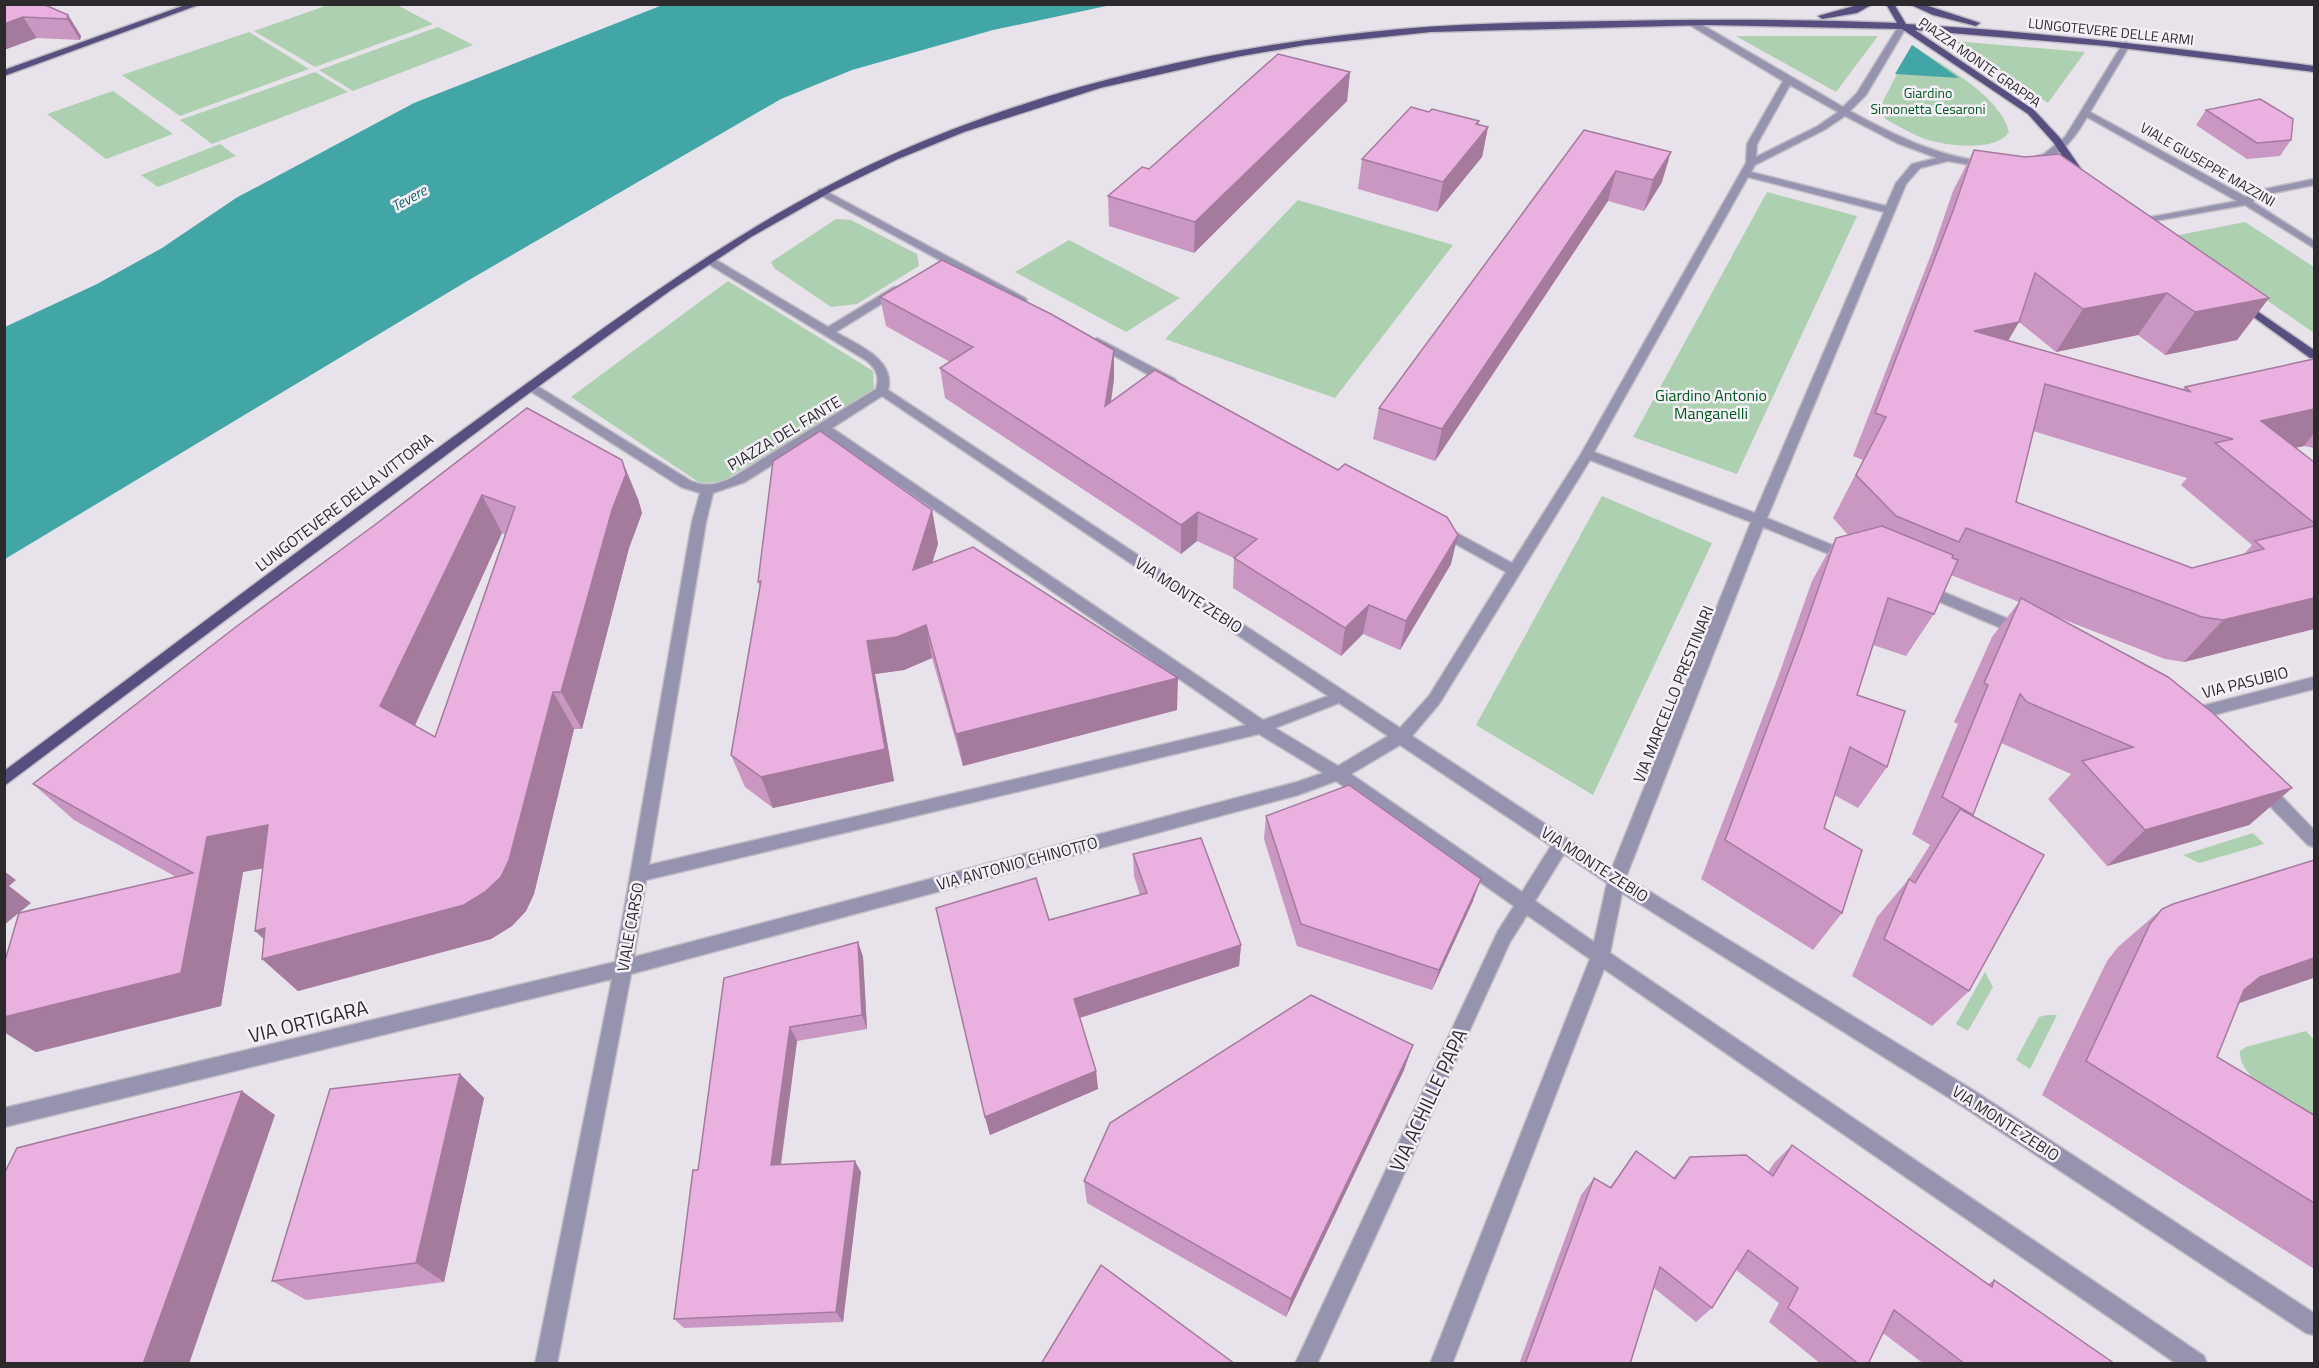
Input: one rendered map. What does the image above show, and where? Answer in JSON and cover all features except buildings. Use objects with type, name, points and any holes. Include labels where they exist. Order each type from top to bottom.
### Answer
[{"type":"main road","points":[[4,74],[177,7],[197,4]]},
{"type":"main road","points":[[1771,22],[1845,13],[1869,4]]},
{"type":"main road","points":[[1890,4],[1903,26]]},
{"type":"main road","points":[[1913,4],[1951,18],[2034,35]]},
{"type":"main road","name":"LUNGOTEVERE DELLA VITTORIA","points":[[4,780],[530,387],[709,260],[822,192],[920,147],[1025,107],[1078,91],[1199,62],[1290,45],[1382,33],[1467,27],[1771,22]]},
{"type":"main road","name":"LUNGOTEVERE DELLE ARMI","points":[[1771,22],[1903,26],[2034,35],[2314,69]]},
{"type":"main road","name":"PIAZZA MONTE GRAPPA","points":[[1903,26],[2026,108],[2062,147]]},
{"type":"main road","points":[[2062,147],[2092,191]]},
{"type":"main road","points":[[2125,221],[2144,235]]},
{"type":"main road","points":[[2229,295],[2314,355]]},
{"type":"street","points":[[1691,22],[1788,80],[1918,150],[1945,159],[1999,165]]},
{"type":"street","name":"PIAZZA MONTE GRAPPA","points":[[1748,168],[1821,128],[1845,112],[1861,95],[1903,26]]},
{"type":"street","points":[[2021,164],[2039,159],[2062,147],[2073,134],[2126,45]]},
{"type":"street","points":[[1402,736],[1434,700],[1587,454],[1748,168],[1752,144],[1788,80]]},
{"type":"street","name":"VIALE GIUSEPPE MAZZINI","points":[[2085,113],[2247,202],[2314,245]]},
{"type":"street","name":"VIA MARCELLO PRESTINARI","points":[[1616,880],[1759,520],[1901,183],[1912,168],[1945,159]]},
{"type":"street","points":[[1748,168],[1889,210]]},
{"type":"street","points":[[2125,221],[2247,202],[2255,194],[2314,182]]},
{"type":"street","points":[[822,192],[942,263],[1031,306]]},
{"type":"street","points":[[709,260],[871,358],[885,372],[886,380],[882,391]]},
{"type":"street","points":[[829,331],[907,284]]},
{"type":"street","points":[[1084,334],[1179,386]]},
{"type":"street","points":[[530,387],[686,484],[699,490],[707,490]]},
{"type":"street","name":"PIAZZA DEL FANTE","points":[[707,490],[730,485],[882,391]]},
{"type":"street","name":"VIA MONTE ZEBIO","points":[[882,391],[1616,880],[1966,1097],[2314,1324]]},
{"type":"street","points":[[824,428],[1261,727],[1338,774],[2196,1364]]},
{"type":"street","points":[[1587,454],[1759,520],[1857,561]]},
{"type":"street","name":"VIALE CARSO","points":[[546,1364],[622,968],[697,534],[707,490]]},
{"type":"street","points":[[1431,525],[1515,571]]},
{"type":"street","points":[[1912,584],[2032,634]]},
{"type":"street","name":"VIA PASUBIO","points":[[2176,704],[2190,715],[2314,682]]},
{"type":"street","points":[[639,875],[1261,727],[1340,697]]},
{"type":"street","points":[[2190,715],[2206,731]]},
{"type":"street","name":"VIA ANTONIO CHINOTTO","points":[[622,968],[1298,788],[1338,774],[1402,736]]},
{"type":"street","points":[[2253,778],[2314,840]]},
{"type":"street","name":"VIA ACHILLE PAPA","points":[[1306,1364],[1504,937],[1562,842]]},
{"type":"street","points":[[1441,1364],[1600,956],[1616,880]]},
{"type":"street","name":"VIA ORTIGARA","points":[[4,1118],[622,968]]},
{"type":"green space","points":[[331,4],[397,5],[433,24],[315,67],[254,31]]},
{"type":"green space","points":[[438,27],[473,45],[353,91],[319,70]]},
{"type":"green space","points":[[249,32],[309,69],[180,116],[122,75]]},
{"type":"green space","points":[[1736,36],[1878,36],[1836,92]]},
{"type":"green space","points":[[1954,41],[2085,52],[2048,103]]},
{"type":"green space","name":"Giardino Simonetta Cesaroni","points":[[1912,45],[1969,82],[1983,94],[2004,118],[2009,132],[1994,143],[1972,146],[1948,144],[1928,140],[1885,119],[1881,105]]},
{"type":"green space","points":[[315,72],[348,92],[212,144],[180,120]]},
{"type":"green space","points":[[113,91],[173,134],[106,159],[47,114]]},
{"type":"green space","points":[[220,144],[236,156],[158,187],[141,175]]},
{"type":"green space","name":"Giardino Antonio Manganelli","points":[[1767,192],[1857,216],[1737,474],[1633,437]]},
{"type":"green space","points":[[1298,200],[1453,245],[1335,398],[1165,339]]},
{"type":"green space","points":[[836,219],[851,220],[917,254],[919,266],[857,304],[831,307],[774,268],[771,262]]},
{"type":"green space","points":[[2245,222],[2314,267],[2314,333],[2174,236]]},
{"type":"green space","points":[[1069,240],[1180,298],[1126,332],[1015,272]]},
{"type":"green space","points":[[728,281],[873,371],[874,390],[721,482],[700,483],[571,397]]},
{"type":"green space","points":[[1602,496],[1712,543],[1593,795],[1476,725]]},
{"type":"green space","points":[[2253,833],[2264,844],[2199,863],[2183,855]]},
{"type":"green space","points":[[1985,972],[1993,987],[1968,1031],[1956,1024]]},
{"type":"green space","points":[[2057,1015],[2030,1069],[2016,1060],[2039,1017]]},
{"type":"green space","points":[[2306,1031],[2314,1040],[2314,1118],[2257,1082],[2242,1062],[2240,1051],[2246,1047]]},
{"type":"water","name":"Tevere","points":[[665,4],[1111,5],[993,30],[852,70],[781,99],[469,280],[5,559],[5,327],[97,284],[162,248],[236,198],[414,103]]},
{"type":"water","points":[[1912,45],[1959,78],[1895,74]]}]
